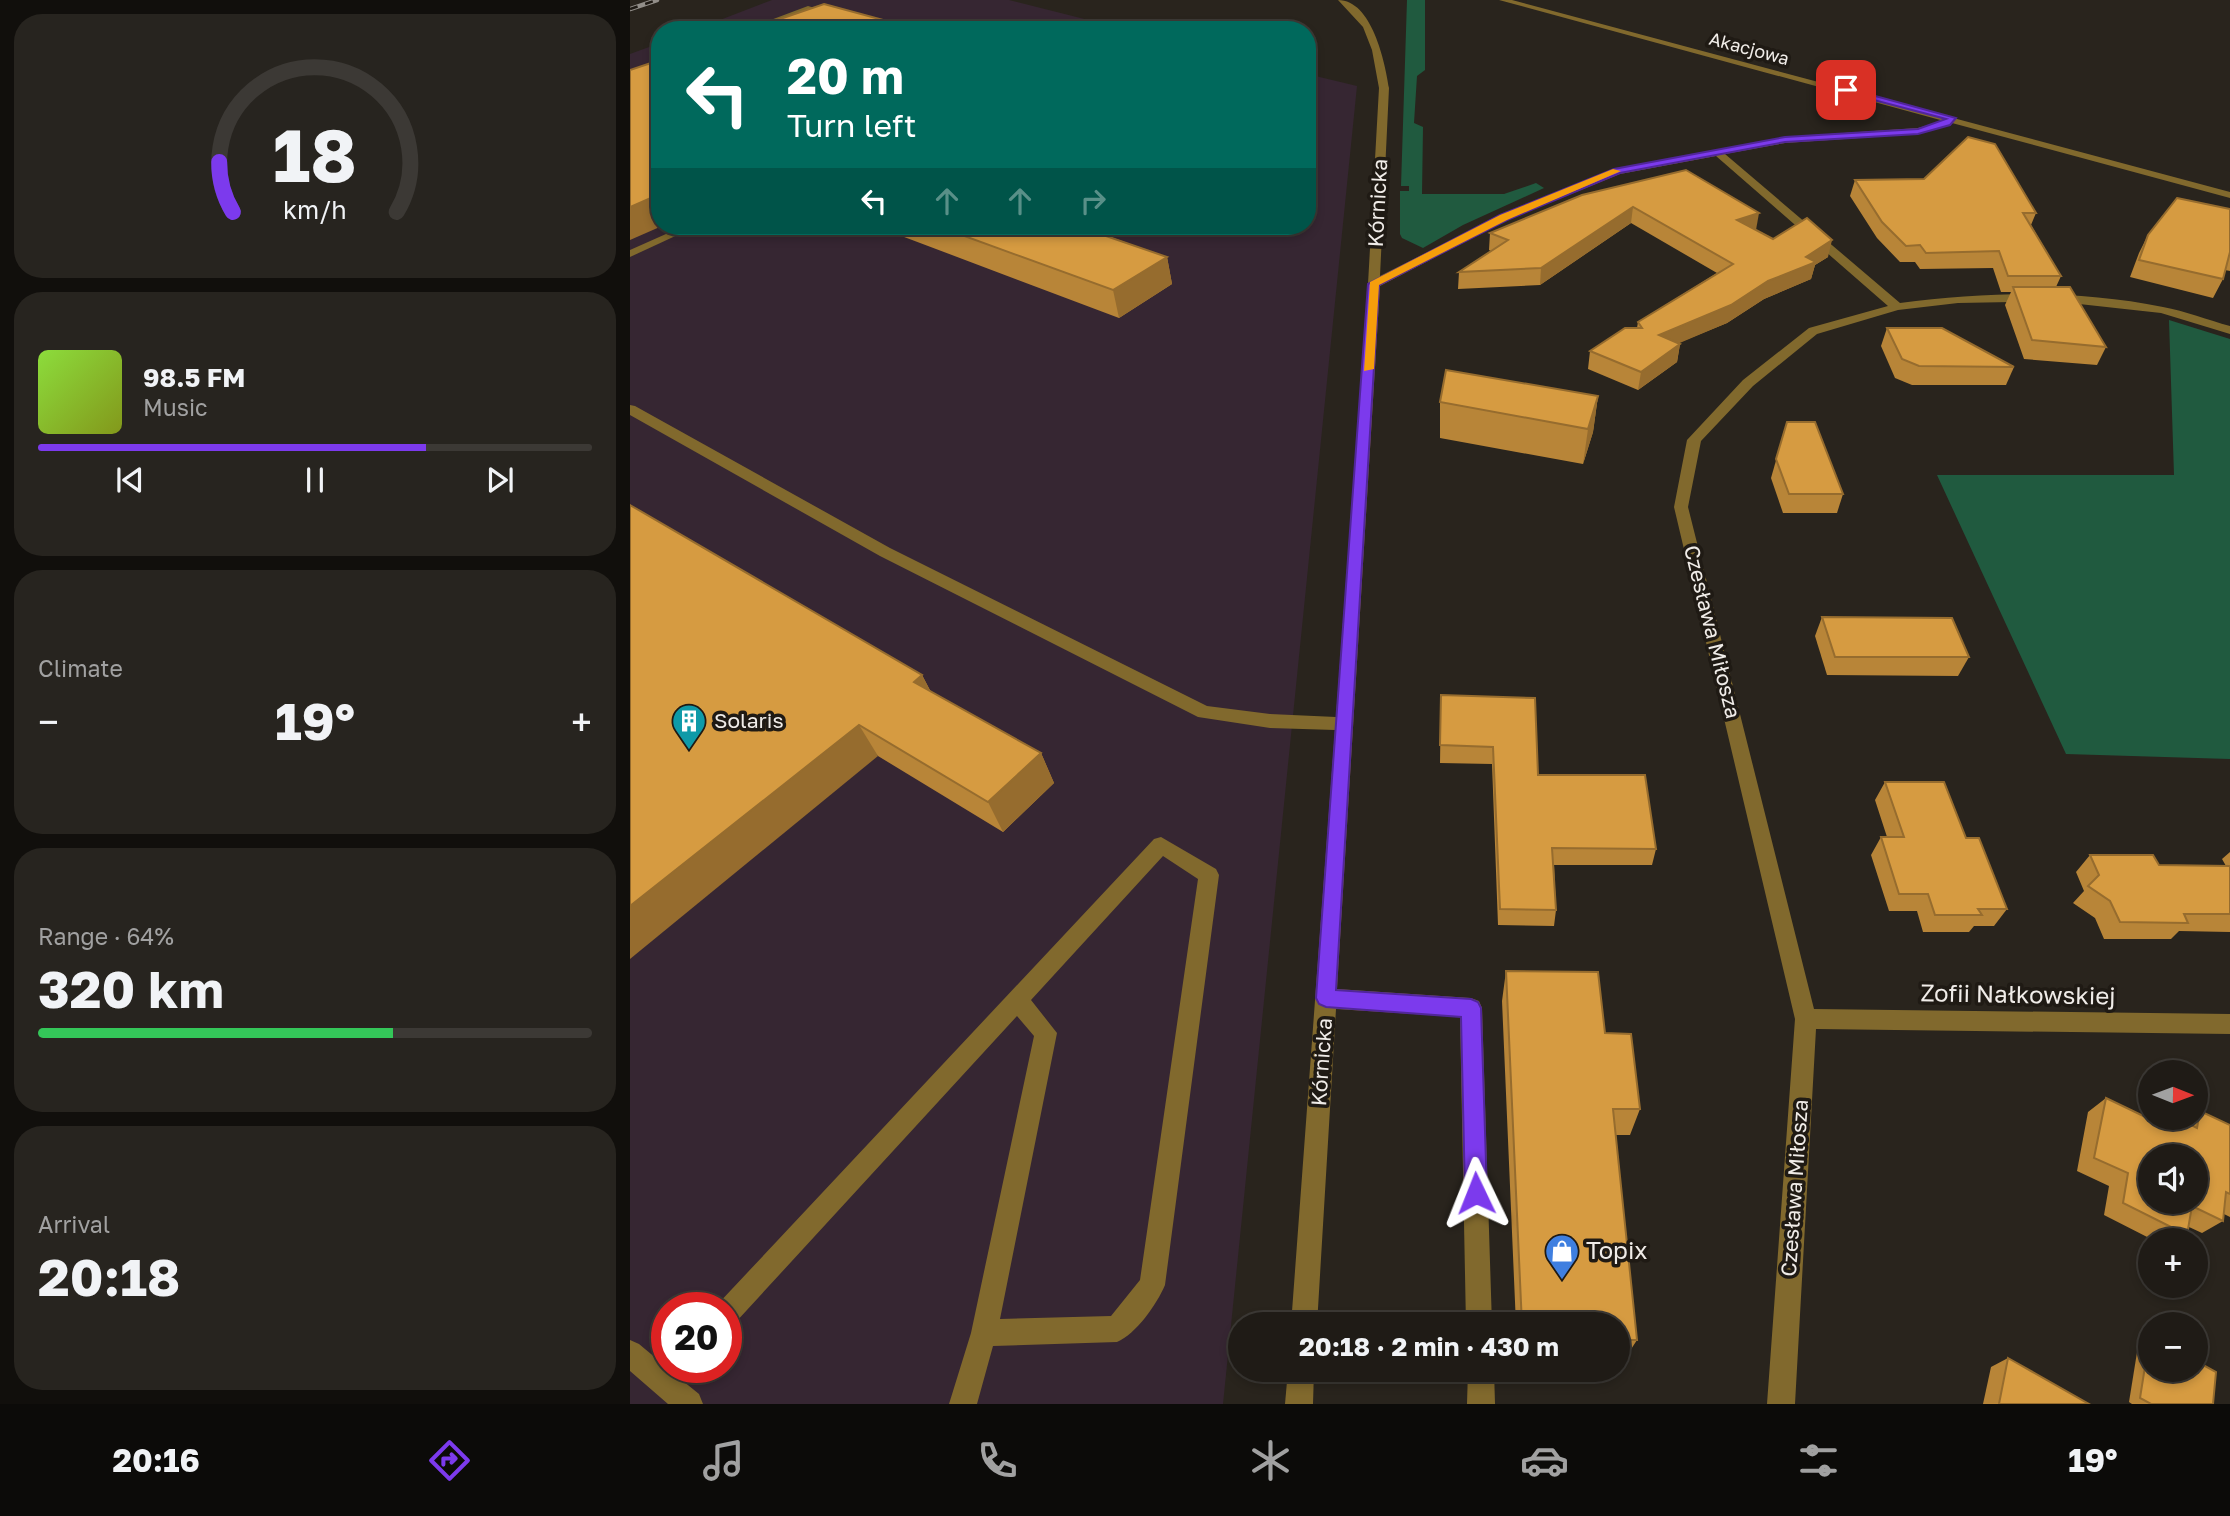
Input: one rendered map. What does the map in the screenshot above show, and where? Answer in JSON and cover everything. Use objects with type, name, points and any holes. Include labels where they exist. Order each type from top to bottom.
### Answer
[{"type":"street","name":"Akacjowa","points":[[1503,0],[2230,195]]},
{"type":"street","name":"Kórnicka","points":[[1305,1312],[1374,284],[1384,88],[1381,61],[1372,37],[1352,3]]},
{"type":"street","points":[[773,21],[808,8],[848,19]]},
{"type":"street","points":[[1374,284],[1503,218],[1617,171],[1785,140],[1918,131],[1947,124],[1951,118]]},
{"type":"street","points":[[1716,151],[1898,307]]},
{"type":"street","points":[[630,254],[672,235]]},
{"type":"street","name":"Czesława Miłosza","points":[[1781,1404],[1806,1019],[1681,507],[1693,440],[1748,383],[1813,331],[1898,307],[1958,299],[2070,299],[2162,310],[2230,330]]},
{"type":"street","points":[[630,409],[885,552],[1204,712],[1270,721],[1344,724]]},
{"type":"street","points":[[742,1297],[1161,845],[1209,876],[1152,1285],[1117,1329],[984,1333]]},
{"type":"street","points":[[1326,998],[1471,1008],[1479,1312]]},
{"type":"street","points":[[963,1404],[984,1333],[1046,1033],[1017,1000]]},
{"type":"street","name":"Zofii Nałkowskiej","points":[[1806,1019],[2230,1024]]},
{"type":"street","points":[[630,1353],[651,1365]]},
{"type":"street","points":[[1299,1404],[1300,1382]]},
{"type":"street","points":[[1481,1382],[1482,1404]]},
{"type":"street","points":[[675,1383],[689,1404]]},
{"type":"shaded area","points":[[772,0],[1009,0],[1092,21],[717,21]]},
{"type":"shaded area","points":[[651,46],[651,235],[1316,235],[1316,76],[1357,86],[1232,1312],[1228,1312],[1228,1355],[1223,1404],[630,1404],[630,54]]},
{"type":"green space","points":[[1407,0],[1425,0],[1425,70],[1417,76],[1414,123],[1423,127],[1422,194],[1504,194],[1536,183],[1544,188],[1463,225],[1423,248],[1402,238],[1400,234],[1400,191],[1409,191],[1409,186],[1401,186]]},
{"type":"green space","points":[[2169,320],[2230,339],[2230,759],[2066,754],[1937,475],[2174,475]]},
{"type":"building","points":[[824,4],[887,21],[774,21]]},
{"type":"building","points":[[651,63],[651,198],[630,207],[630,70]]},
{"type":"building","points":[[1968,137],[1995,144],[2036,213],[2023,213],[2061,276],[2008,276],[1999,251],[1926,253],[1920,245],[1906,246],[1882,222],[1855,180],[1924,179]]},
{"type":"building","points":[[1686,170],[1759,213],[1737,220],[1773,239],[1807,218],[1832,240],[1806,257],[1816,262],[1768,281],[1731,305],[1659,335],[1680,344],[1641,372],[1590,351],[1625,328],[1642,328],[1638,322],[1733,264],[1633,207],[1541,268],[1459,272],[1508,240],[1490,233],[1582,195]]},
{"type":"building","points":[[2177,198],[2230,209],[2230,252],[2223,279],[2139,260],[2148,235]]},
{"type":"building","points":[[962,235],[1103,235],[1167,257],[1113,290]]},
{"type":"building","points":[[2013,287],[2070,287],[2106,347],[2032,340]]},
{"type":"building","points":[[1887,328],[1942,328],[2014,367],[1919,366],[1902,359]]},
{"type":"building","points":[[1446,370],[1598,396],[1588,429],[1440,402]]},
{"type":"building","points":[[1787,422],[1815,422],[1843,494],[1789,494],[1776,459]]},
{"type":"building","points":[[630,505],[922,675],[914,682],[1041,753],[988,802],[859,725],[630,906]]},
{"type":"building","points":[[1822,617],[1952,618],[1969,657],[1835,657]]},
{"type":"building","points":[[1441,695],[1535,698],[1538,775],[1645,775],[1656,849],[1552,848],[1556,910],[1500,909],[1493,747],[1440,745]]},
{"type":"building","points":[[1885,782],[1944,782],[1966,838],[1979,838],[2007,909],[1978,909],[1982,915],[1935,915],[1928,894],[1899,894],[1881,837],[1904,837]]},
{"type":"building","points":[[2090,855],[2153,855],[2159,865],[2230,866],[2230,914],[2184,914],[2188,923],[2120,922],[2110,901],[2088,886],[2099,875]]},
{"type":"building","points":[[1506,971],[1598,972],[1605,1033],[1631,1034],[1640,1109],[1613,1109],[1637,1340],[1630,1340],[1630,1312],[1521,1312]]},
{"type":"building","points":[[2106,1098],[2138,1113],[2138,1130],[2208,1130],[2208,1115],[2230,1125],[2230,1194],[2226,1192],[2223,1221],[2208,1214],[2208,1144],[2138,1144],[2138,1210],[2123,1203],[2128,1173],[2094,1158]]},
{"type":"building","points":[[2145,1214],[2191,1214],[2188,1228],[2173,1228]]},
{"type":"building","points":[[2008,1358],[2089,1404],[1999,1404]]},
{"type":"building","points":[[2208,1368],[2216,1372],[2213,1404],[2151,1404],[2140,1398],[2143,1382],[2208,1382]]},
{"type":"railway","points":[[630,9],[657,0]]},
{"type":"slow traffic","points":[[1368,369],[1374,284],[1503,218],[1616,171]]},
{"type":"place","name":"Solaris","points":[[689,751]]},
{"type":"place","name":"Topix","points":[[1562,1281]]},
{"type":"route","points":[[1476,1193],[1471,1008],[1326,998],[1374,284],[1503,218],[1617,171],[1785,140],[1918,131],[1947,124],[1951,118],[1846,90]]}]
